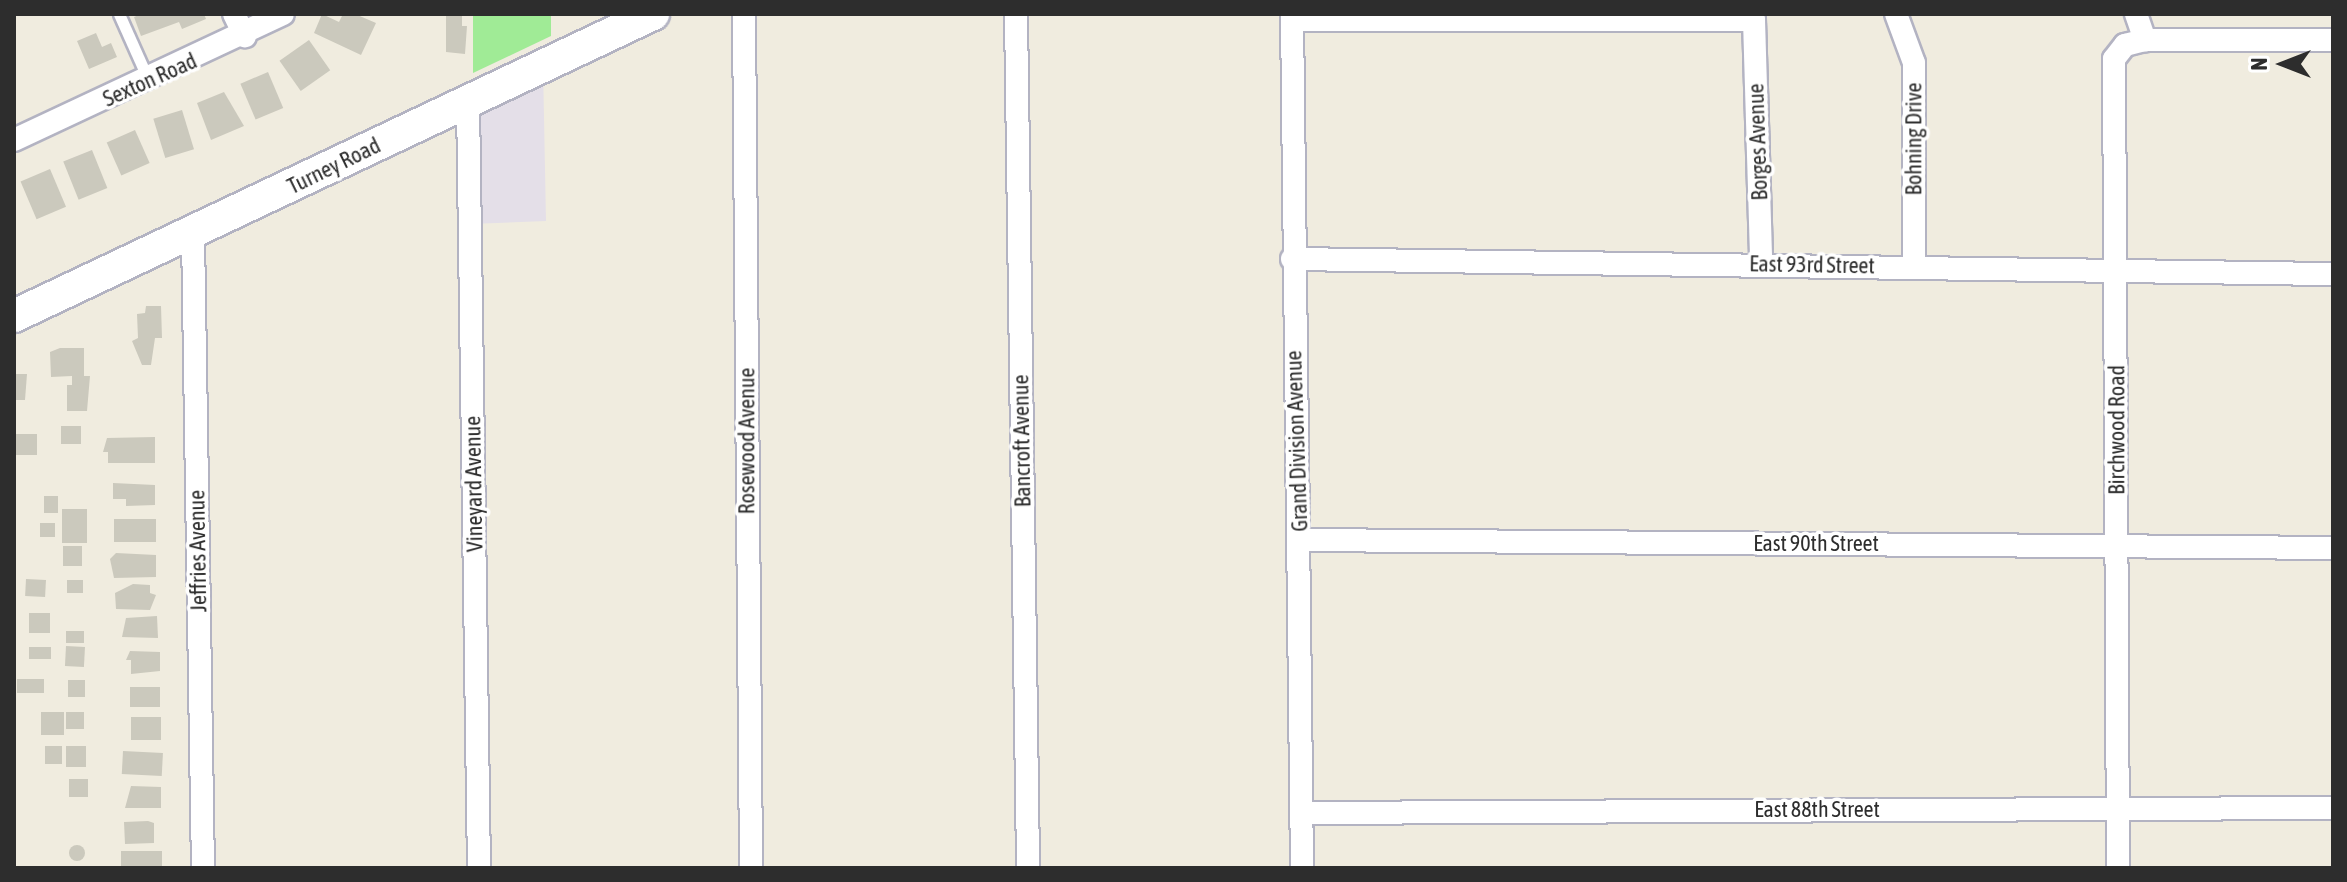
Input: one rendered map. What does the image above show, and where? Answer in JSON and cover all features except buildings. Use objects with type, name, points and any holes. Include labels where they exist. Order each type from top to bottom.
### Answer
[{"type":"main road","name":"Turney Road","points":[[14,316],[193,234],[468,101],[603,31],[653,14]]},
{"type":"street","points":[[234,14],[245,37]]},
{"type":"street","name":"Sexton Road","points":[[14,140],[245,37],[283,14]]},
{"type":"street","name":"Rosewood Avenue","points":[[744,14],[751,868]]},
{"type":"street","name":"Bancroft Avenue","points":[[1016,14],[1028,868]]},
{"type":"street","name":"Bohning Drive","points":[[1896,14],[1914,63],[1914,267]]},
{"type":"street","points":[[2136,14],[2145,40],[2333,40]]},
{"type":"street","points":[[1292,17],[1531,17]]},
{"type":"street","name":"Grand Division Avenue","points":[[1292,17],[1292,259],[1300,540],[1302,868]]},
{"type":"street","name":"Borges Avenue","points":[[1531,17],[1754,20],[1761,263]]},
{"type":"street","name":"Birchwood Road","points":[[2118,868],[2114,59],[2125,45],[2145,40]]},
{"type":"street","name":"Vineyard Avenue","points":[[468,101],[479,868]]},
{"type":"street","name":"Jeffries Avenue","points":[[193,234],[203,868]]},
{"type":"street","name":"East 93rd Street","points":[[1292,259],[1761,263],[2333,274]]},
{"type":"street","name":"East 90th Street","points":[[1300,540],[2333,548]]},
{"type":"street","name":"East 88th Street","points":[[1301,813],[2333,808]]},
{"type":"lane","points":[[119,14],[149,81]]},
{"type":"shaded area","points":[[543,65],[546,221],[470,224],[468,101]]},
{"type":"green space","points":[[473,14],[551,14],[551,36],[473,73]]}]
